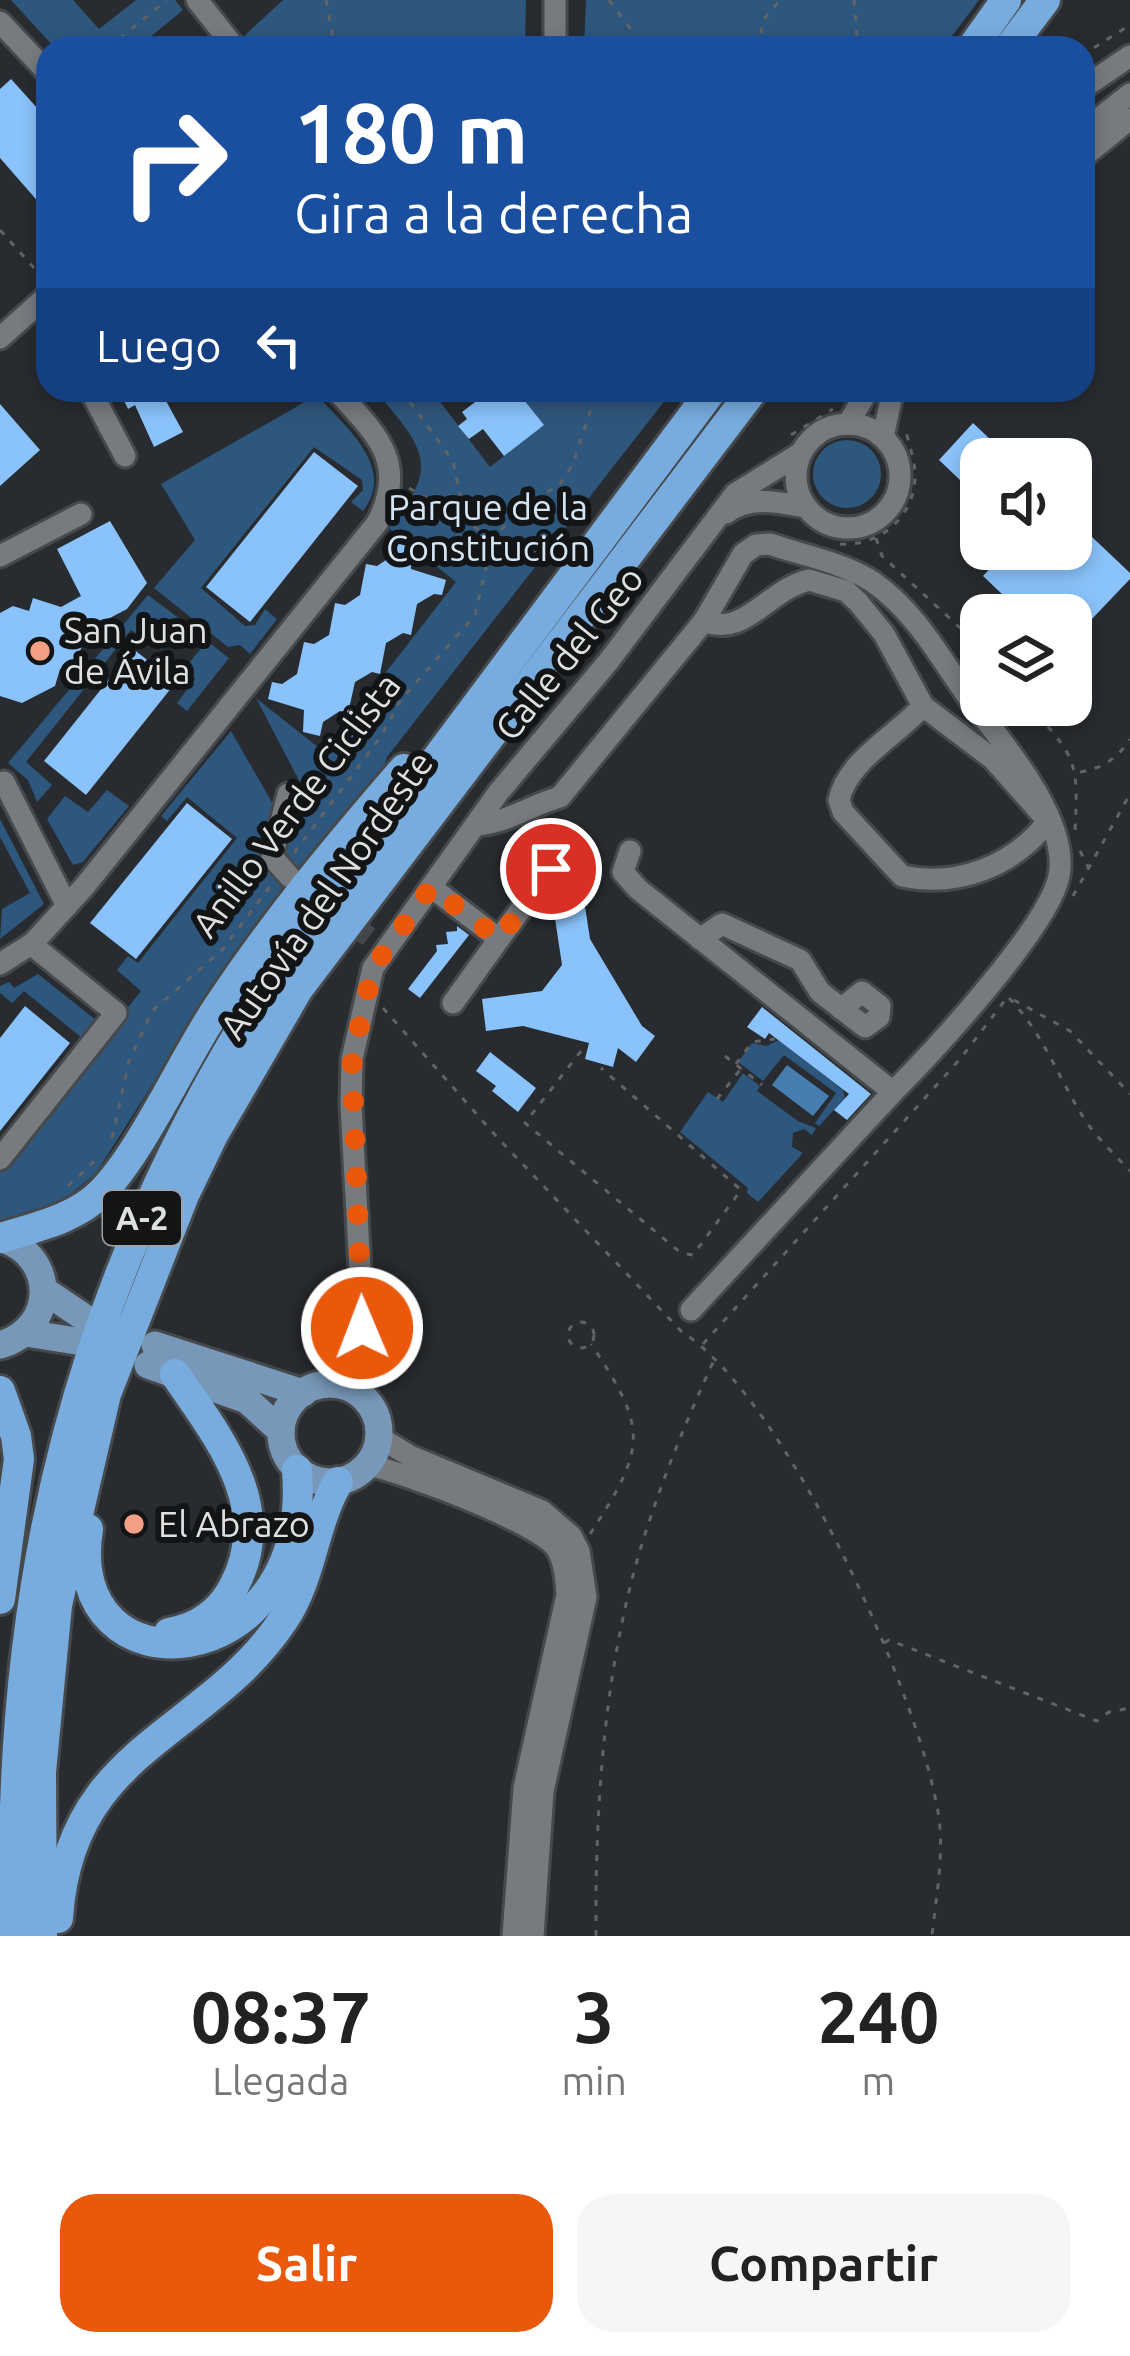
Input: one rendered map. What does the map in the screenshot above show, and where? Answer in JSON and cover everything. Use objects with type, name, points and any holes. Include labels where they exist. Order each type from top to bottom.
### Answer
[{"type":"highway","points":[[980,36],[1006,0]]},
{"type":"highway","points":[[1018,36],[1045,0]]},
{"type":"highway","name":"Autovía del Nordeste","points":[[15,1936],[15,1770],[34,1580],[68,1431],[131,1243],[184,1128],[254,1008],[703,402]]},
{"type":"highway","name":"Autovía del Nordeste","points":[[43,1936],[40,1844],[46,1692],[57,1605],[90,1453],[158,1254],[213,1136],[298,989],[744,402]]},
{"type":"highway","points":[[1,1238],[51,1223],[99,1194],[122,1165],[218,1005],[284,912],[472,684],[547,607]]},
{"type":"highway","points":[[297,1470],[298,1505],[290,1540],[274,1579],[244,1619],[211,1640],[185,1646],[159,1644],[130,1631],[97,1600],[87,1571],[86,1542],[106,1447],[168,1260],[298,989]]},
{"type":"highway","points":[[130,1631],[175,1632],[214,1613],[240,1574],[249,1540],[247,1502],[237,1472],[160,1361]]},
{"type":"highway","points":[[0,1390],[19,1459],[0,1599]]},
{"type":"highway","points":[[58,1936],[65,1868],[98,1797],[128,1761],[240,1667],[284,1619],[304,1577],[324,1505],[338,1482]]},
{"type":"highway","points":[[0,1918],[1,1936]]},
{"type":"main road","points":[[1,1238],[28,1251],[43,1276],[45,1291],[37,1321],[13,1339]]},
{"type":"main road","points":[[13,1339],[81,1330],[45,1291]]},
{"type":"main road","points":[[160,1361],[315,1389],[355,1391],[366,1400],[379,1424],[379,1437],[368,1465],[338,1482],[309,1478],[285,1452],[284,1416],[315,1389]]},
{"type":"main road","points":[[160,1361],[248,1400],[281,1431]]},
{"type":"street","points":[[197,0],[226,36]]},
{"type":"street","points":[[555,36],[556,0]]},
{"type":"street","points":[[2,27],[36,61]]},
{"type":"street","points":[[1095,80],[1130,56]]},
{"type":"street","points":[[1095,122],[1130,94]]},
{"type":"street","points":[[1095,147],[1130,119]]},
{"type":"street","points":[[0,338],[36,307]]},
{"type":"street","points":[[96,402],[125,456]]},
{"type":"street","points":[[0,964],[31,944],[67,906],[377,523],[392,478],[387,454],[346,402]]},
{"type":"street","points":[[806,507],[797,490],[794,446],[829,427],[856,402]]},
{"type":"street","points":[[883,437],[890,402]]},
{"type":"street","points":[[713,523],[738,504],[750,502],[806,507],[838,527],[857,527],[889,508],[899,471],[894,453],[883,437],[844,415]]},
{"type":"street","name":"Calle del Geo","points":[[366,1400],[359,1360],[362,1328],[352,1059],[377,942],[431,887],[735,494],[794,446]]},
{"type":"street","points":[[0,556],[81,514]]},
{"type":"street","points":[[478,825],[504,823],[533,805],[560,797],[704,621],[722,585],[756,545],[770,544],[870,579],[929,635],[1037,790],[1061,860],[1058,881],[1045,908],[947,1038],[691,1310]]},
{"type":"street","points":[[704,621],[722,628],[734,626],[793,584],[809,580],[829,584],[858,602],[884,634],[923,706],[993,759],[1048,821]]},
{"type":"street","points":[[923,706],[851,770],[842,785],[843,812],[885,861],[902,876],[922,880],[980,872],[1016,855],[1048,821]]},
{"type":"street","points":[[4,784],[67,906]]},
{"type":"street","points":[[285,873],[272,857],[288,794]]},
{"type":"street","points":[[630,851],[623,872],[892,1092]]},
{"type":"street","points":[[453,1004],[551,869]]},
{"type":"street","points":[[431,887],[499,939]]},
{"type":"street","points":[[700,939],[722,924],[800,960],[820,992],[841,1009]]},
{"type":"street","points":[[0,1159],[116,1012],[31,944]]},
{"type":"street","points":[[315,1389],[362,1328]]},
{"type":"street","points":[[379,1437],[410,1456],[542,1511],[571,1536],[580,1551],[586,1597],[543,1791],[532,1936]]},
{"type":"street","points":[[368,1465],[532,1528],[556,1547],[566,1573],[567,1595],[524,1788],[513,1936]]},
{"type":"path","points":[[123,36],[167,0]]},
{"type":"path","points":[[326,0],[333,36]]},
{"type":"path","points":[[609,0],[636,36]]},
{"type":"path","points":[[761,36],[763,20],[780,0]]},
{"type":"path","points":[[852,2],[856,36]]},
{"type":"path","points":[[1095,47],[1130,25]]},
{"type":"path","points":[[0,230],[36,281]]},
{"type":"path","points":[[410,402],[453,461],[465,520]]},
{"type":"path","points":[[392,478],[493,538],[521,509],[560,484],[573,464],[589,402]]},
{"type":"path","points":[[836,544],[875,538],[897,523],[914,487],[905,413]]},
{"type":"path","points":[[794,446],[807,421],[844,415]]},
{"type":"path","name":"Anillo Verde Ciclista","points":[[112,1138],[129,1061],[152,1012],[223,949],[285,873],[401,700],[476,615],[493,538]]},
{"type":"path","points":[[875,538],[882,556],[960,627]]},
{"type":"path","points":[[1048,726],[1078,772],[1075,831]]},
{"type":"path","points":[[1078,772],[1097,769],[1121,753],[1130,739]]},
{"type":"path","points":[[1066,906],[1130,794]]},
{"type":"path","points":[[1080,850],[1090,870]]},
{"type":"path","points":[[703,1345],[961,1058],[1019,979]]},
{"type":"path","points":[[365,988],[682,1332],[703,1345],[754,1402],[787,1451],[884,1643],[915,1722],[939,1818],[941,1867],[932,1936]]},
{"type":"path","points":[[1007,997],[1070,1031],[1130,1094]]},
{"type":"path","points":[[1007,997],[1038,1028],[1052,1065],[1089,1125],[1130,1172]]},
{"type":"path","points":[[717,1099],[752,1042],[775,1040]]},
{"type":"path","points":[[581,1051],[525,1123],[681,1253],[693,1256],[741,1190],[601,1068]]},
{"type":"path","points":[[725,1056],[762,1085]]},
{"type":"path","points":[[58,1195],[100,1156]]},
{"type":"path","points":[[580,1551],[617,1492],[632,1458],[635,1437],[625,1399],[591,1344],[592,1327],[581,1322],[571,1326],[571,1343],[581,1348],[591,1344]]},
{"type":"path","points":[[596,1936],[595,1853],[616,1658],[640,1551],[665,1474],[714,1358]]},
{"type":"path","points":[[884,1643],[889,1640],[1097,1721],[1109,1712],[1130,1708]]},
{"type":"green space","points":[[11,0],[73,0],[99,29],[136,0],[175,0],[183,10],[152,36],[44,36]]},
{"type":"green space","points":[[283,0],[526,0],[525,36],[245,35]]},
{"type":"green space","points":[[586,0],[979,0],[952,36],[584,36]]},
{"type":"green space","points":[[305,402],[323,402],[353,434],[371,463],[374,479],[363,511],[351,502],[363,490],[362,480],[314,447],[201,588],[245,626],[255,625],[265,609],[277,619],[250,654],[240,645],[228,647],[154,588],[195,540],[161,484]]},
{"type":"green space","name":"Parque de la Constitución","points":[[385,402],[440,402],[490,467],[543,425],[525,402],[664,402],[387,757],[383,769],[241,945],[96,1173],[55,1207],[24,1220],[0,1221],[0,1167],[141,991],[117,970],[128,956],[138,963],[237,838],[187,797],[167,821],[161,816],[231,731],[274,806],[304,790],[256,698],[324,752],[456,582],[389,528],[406,506],[421,471],[420,456]]},
{"type":"green space","points":[[847,440],[871,450],[881,474],[871,498],[847,508],[823,498],[813,474],[823,450]]},
{"type":"green space","points":[[148,595],[184,622],[162,650],[131,630],[26,762],[52,785],[37,802],[28,780],[8,763]]},
{"type":"green space","points":[[207,641],[229,658],[187,711],[177,703],[195,679],[184,669]]},
{"type":"green space","points":[[107,790],[129,806],[83,862],[73,865],[47,819],[65,796],[88,812]]},
{"type":"green space","points":[[0,819],[44,904],[0,939],[2,909],[30,893],[0,837]]},
{"type":"green space","points":[[38,974],[101,1024],[87,1042],[24,991],[12,1003],[0,993],[0,986],[9,982],[14,988]]},
{"type":"green space","points":[[779,1040],[843,1090],[845,1098],[819,1126],[815,1123],[836,1093],[784,1055],[763,1081],[738,1062],[752,1043],[766,1046]]},
{"type":"green space","points":[[743,1073],[760,1086],[757,1091],[798,1121],[816,1128],[812,1135],[804,1129],[793,1133],[792,1147],[803,1153],[758,1202],[747,1193],[748,1188],[680,1132],[708,1092],[723,1102]]},
{"type":"shaded area","points":[[787,1065],[829,1096],[813,1116],[772,1085]]},
{"type":"building","points":[[11,79],[36,107],[36,199],[0,158],[0,89]]},
{"type":"building","points":[[125,402],[167,402],[183,432],[154,447],[135,405],[128,409]]},
{"type":"building","points":[[475,402],[526,402],[544,425],[504,456],[483,429],[469,439],[458,426],[467,419],[462,412]]},
{"type":"building","points":[[0,404],[40,450],[0,486]]},
{"type":"building","points":[[973,423],[989,438],[960,438],[960,480],[939,460]]},
{"type":"building","points":[[314,452],[358,486],[250,622],[206,587]]},
{"type":"building","points":[[110,521],[147,583],[127,609],[87,630],[73,673],[60,669],[55,686],[22,703],[0,696],[0,613],[13,606],[29,611],[33,598],[61,607],[81,596],[57,549]]},
{"type":"building","points":[[1092,537],[1130,573],[1130,579],[1092,619],[1092,594],[1002,594],[983,576],[989,570],[1092,570]]},
{"type":"building","points":[[394,543],[410,546],[411,569],[446,580],[442,595],[434,594],[417,604],[411,635],[403,633],[386,643],[380,674],[372,672],[355,682],[348,713],[340,711],[323,722],[320,736],[303,732],[304,710],[268,699],[272,682],[282,684],[297,674],[304,642],[314,644],[329,635],[335,603],[345,605],[360,595],[366,564],[377,566],[392,556]]},
{"type":"building","points":[[133,649],[176,682],[86,795],[44,761]]},
{"type":"building","points":[[187,803],[232,839],[136,959],[90,923]]},
{"type":"building","points":[[584,900],[590,939],[642,1026],[655,1036],[636,1062],[618,1048],[613,1067],[585,1059],[589,1043],[523,1026],[486,1031],[482,999],[542,991],[562,965],[553,905]]},
{"type":"building","points":[[457,926],[469,935],[420,998],[408,989],[437,951],[436,945],[448,944],[446,932],[457,931]]},
{"type":"building","points":[[25,1006],[70,1043],[0,1131],[0,1038]]},
{"type":"building","points":[[762,1007],[871,1094],[847,1120],[834,1110],[849,1094],[769,1033],[765,1039],[747,1027]]},
{"type":"building","points":[[490,1052],[536,1088],[518,1112],[476,1071]]},
{"type":"tunnel","points":[[338,913],[369,937]]},
{"type":"place","name":"San Juan de Ávila","points":[[40,651]]},
{"type":"place","name":"El Abrazo","points":[[134,1524]]},
{"type":"route","points":[[362,1328],[352,1059],[373,968],[431,887],[499,939],[551,869]]}]
